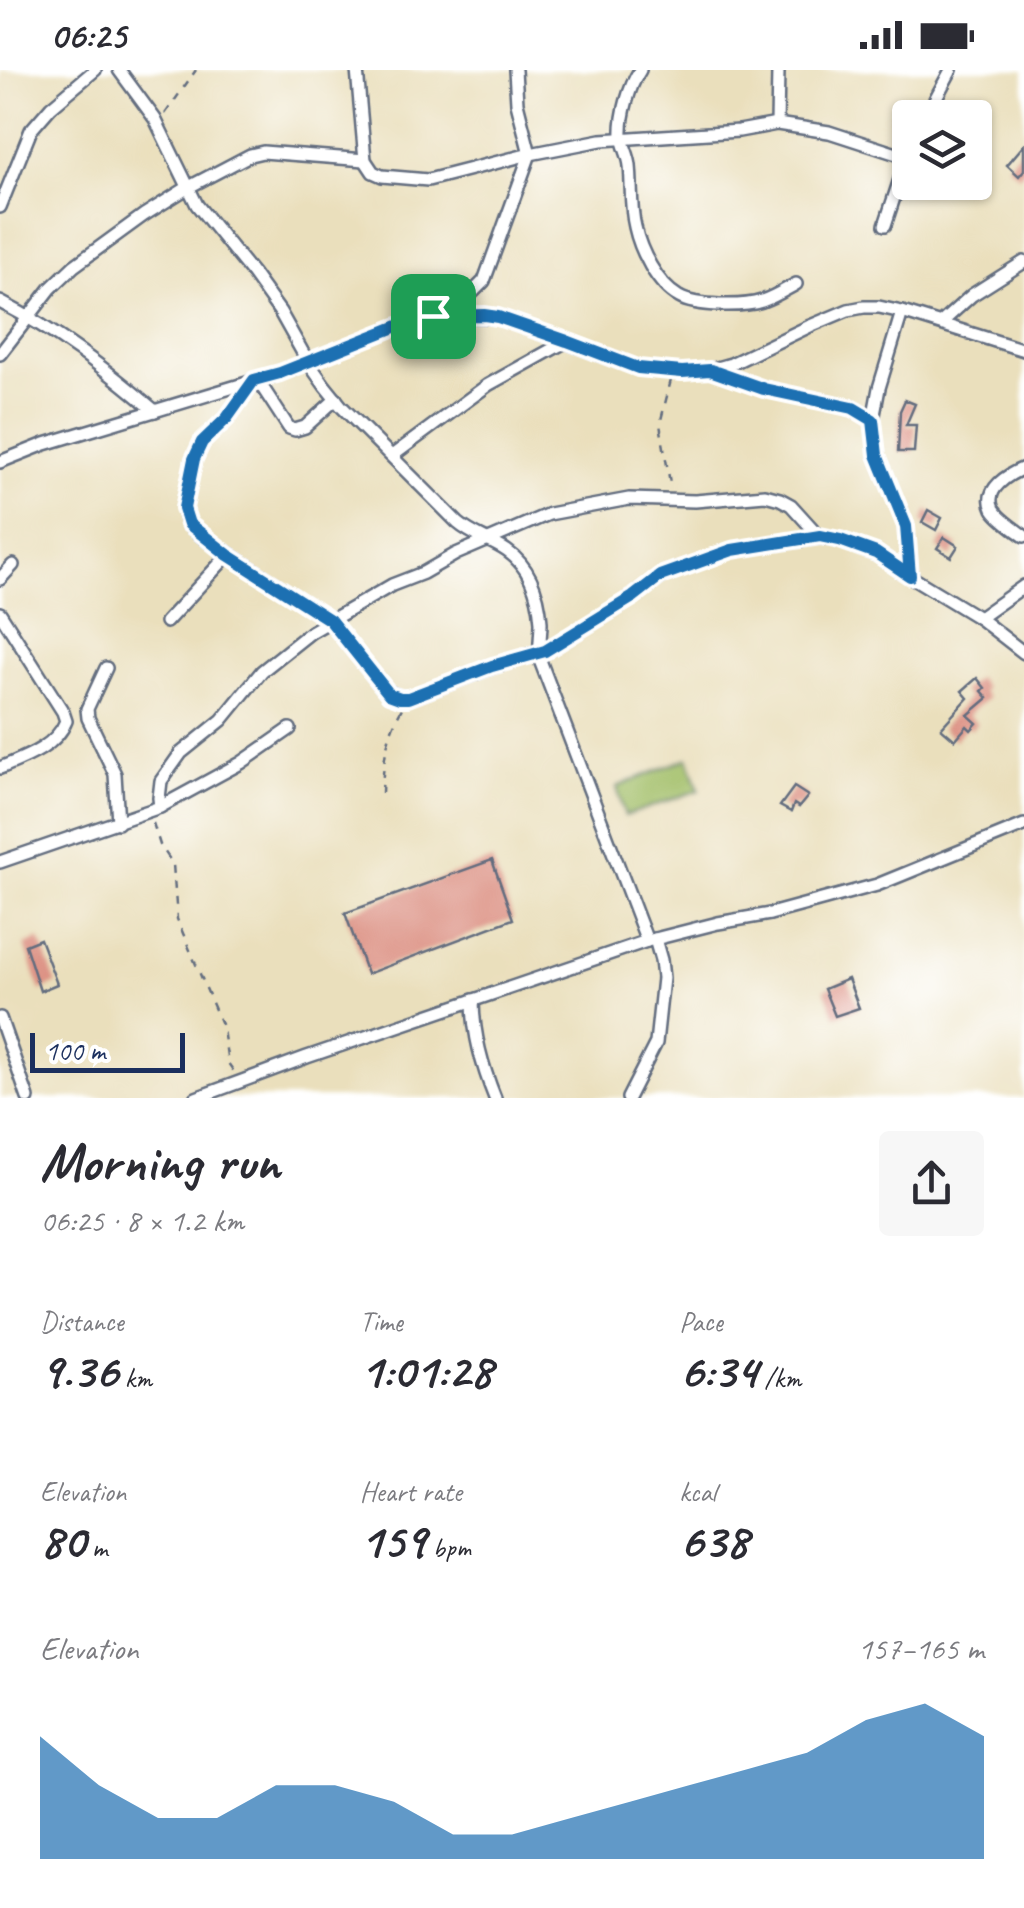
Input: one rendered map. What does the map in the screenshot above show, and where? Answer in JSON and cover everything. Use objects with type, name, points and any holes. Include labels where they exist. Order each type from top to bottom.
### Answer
[{"type":"street","points":[[0,207],[31,130],[51,107],[95,70]]},
{"type":"street","points":[[119,70],[157,124],[197,205],[270,299],[336,399],[458,524],[514,556],[528,574],[540,616],[539,652],[547,679],[661,960],[656,1044],[628,1098]]},
{"type":"street","points":[[357,70],[365,160],[373,172],[382,176],[428,180],[530,154],[622,138],[740,131],[777,124],[829,132],[892,149]]},
{"type":"street","points":[[0,462],[45,444],[308,362],[433,316],[473,292],[484,281],[530,154],[517,103],[514,70]]},
{"type":"street","points":[[640,70],[630,92],[622,138],[630,163],[637,235],[664,284],[676,296],[707,304],[745,304],[771,298],[796,284]]},
{"type":"street","points":[[777,124],[778,70]]},
{"type":"street","points":[[935,100],[951,70]]},
{"type":"street","points":[[0,354],[51,288],[74,266],[187,188],[263,152],[365,160]]},
{"type":"street","points":[[885,225],[893,200]]},
{"type":"street","points":[[941,323],[972,295],[1024,262]]},
{"type":"street","points":[[0,302],[104,367],[156,411]]},
{"type":"street","points":[[433,316],[498,317],[638,368],[672,372],[710,370],[750,356],[848,310],[879,307],[1024,350]]},
{"type":"street","points":[[902,312],[873,420],[877,455],[906,526],[910,576]]},
{"type":"street","points":[[392,456],[488,385],[567,341]]},
{"type":"street","points":[[710,370],[764,389],[853,408],[873,420]]},
{"type":"street","points":[[255,380],[294,430],[305,426],[336,399]]},
{"type":"street","points":[[255,380],[198,450],[184,500],[185,517],[228,555],[330,620],[393,696],[408,698],[555,646],[660,576],[732,550],[820,536],[876,553],[979,618],[1024,653]]},
{"type":"street","points":[[1024,468],[998,485],[991,500],[994,511],[1024,536]]},
{"type":"street","points":[[160,807],[162,781],[181,753],[222,720],[262,671],[330,620],[392,585],[423,574],[486,541],[563,510],[629,499],[694,501],[764,495],[792,505],[820,536]]},
{"type":"street","points":[[166,622],[228,555]]},
{"type":"street","points":[[0,579],[13,565]]},
{"type":"street","points":[[979,618],[1024,586]]},
{"type":"street","points":[[0,613],[66,721],[58,736],[0,768]]},
{"type":"street","points":[[106,668],[86,709],[115,774],[118,823]]},
{"type":"street","points":[[0,862],[145,814],[228,770],[290,730]]},
{"type":"street","points":[[196,1098],[651,940],[878,885],[1024,826]]},
{"type":"street","points":[[473,1000],[478,1050],[495,1098]]},
{"type":"street","points":[[0,1018],[28,1098]]},
{"type":"street","points":[[0,1054],[15,1064]]},
{"type":"path","points":[[157,124],[196,70]]},
{"type":"path","points":[[670,500],[669,468],[660,424],[672,372]]},
{"type":"path","points":[[382,793],[389,736],[408,698]]},
{"type":"path","points":[[145,814],[154,824],[172,864],[177,918],[223,1029],[228,1062],[244,1080]]},
{"type":"green space","points":[[688,758],[699,790],[625,816],[617,787]]},
{"type":"building","points":[[1024,145],[1024,170],[1019,176],[1007,165]]},
{"type":"building","points":[[905,400],[915,404],[906,425],[916,425],[914,452],[898,452],[900,411]]},
{"type":"building","points":[[928,510],[942,518],[936,530],[922,522]]},
{"type":"building","points":[[944,537],[958,546],[951,557],[937,548]]},
{"type":"building","points":[[977,678],[988,698],[968,715],[977,723],[971,730],[967,726],[955,740],[941,728],[968,698],[962,691]]},
{"type":"building","points":[[794,787],[808,796],[799,807],[794,804],[791,812],[780,806]]},
{"type":"building","points":[[492,860],[513,919],[367,974],[345,913]]},
{"type":"building","points":[[40,939],[57,984],[40,991],[25,945]]},
{"type":"building","points":[[848,979],[859,1008],[835,1016],[824,989]]},
{"type":"route","points":[[433,316],[498,317],[638,368],[710,370],[764,389],[853,408],[873,420],[877,455],[906,526],[910,576],[876,553],[820,536],[732,550],[660,576],[545,651],[492,666],[408,698],[389,694],[330,620],[203,538],[185,517],[184,500],[202,442],[227,418],[254,380],[433,316]]}]
